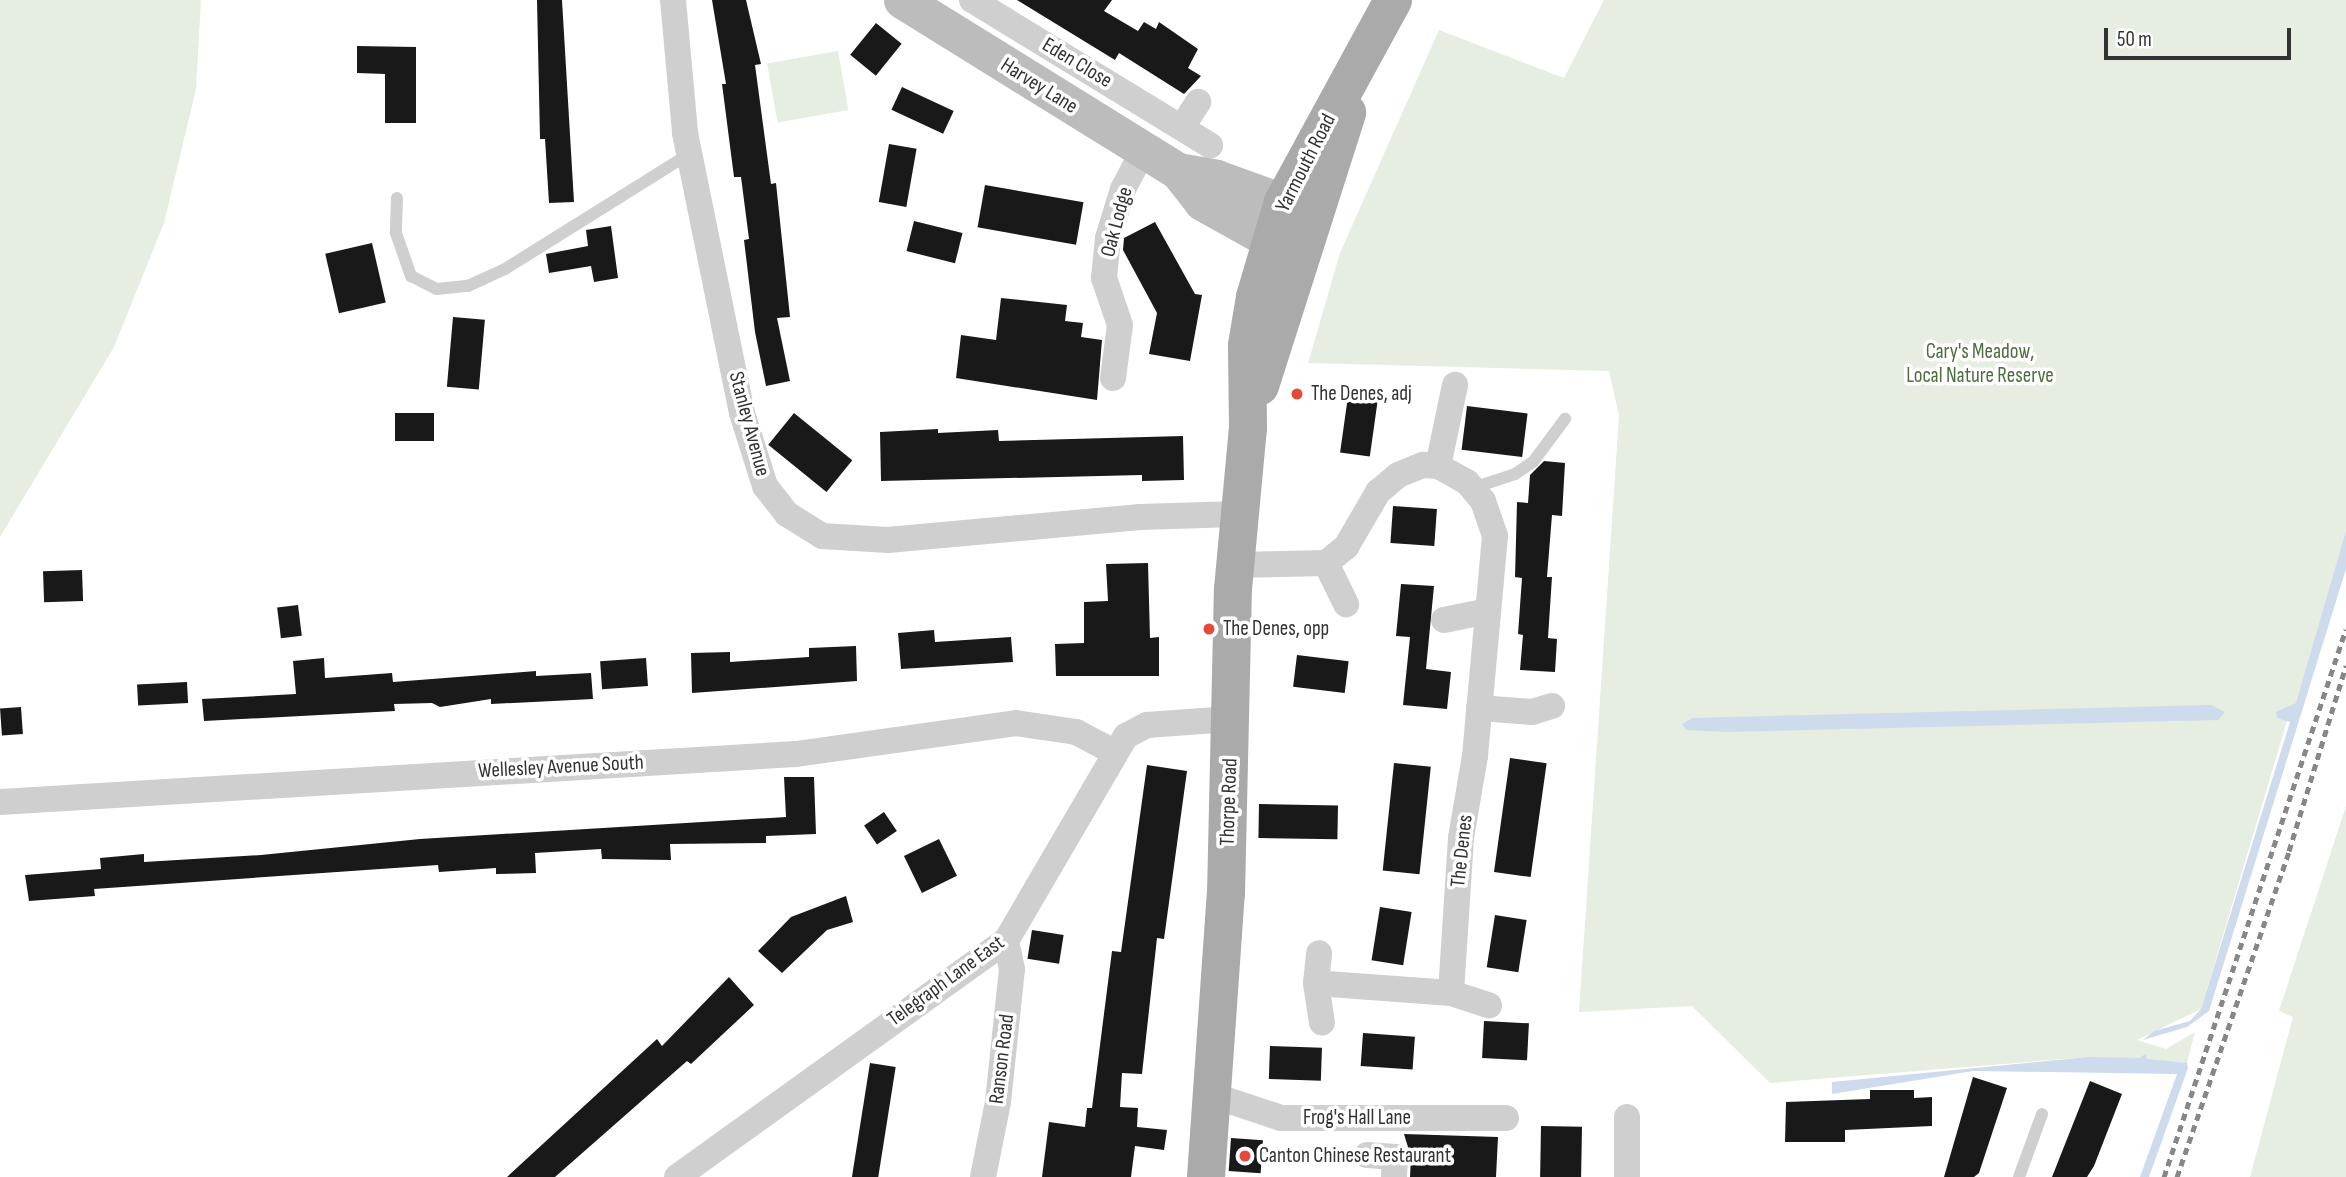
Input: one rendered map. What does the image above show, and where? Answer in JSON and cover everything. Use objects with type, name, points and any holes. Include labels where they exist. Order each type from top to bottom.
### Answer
[{"type":"main road","name":"Yarmouth Road","points":[[1286,246],[1299,209],[1347,122],[1348,89],[1392,0]]},
{"type":"main road","name":"Thorpe Road","points":[[1206,1177],[1227,880],[1237,514],[1248,428],[1286,246]]},
{"type":"street","name":"Stanley Avenue","points":[[673,0],[689,154],[742,413],[765,485],[787,514],[822,536],[888,540],[1140,517],[1237,514]]},
{"type":"street","name":"Harvey Lane","points":[[902,0],[948,13],[1143,151],[1178,171],[1216,178],[1299,209]]},
{"type":"street","name":"Eden Close","points":[[972,0],[1210,145]]},
{"type":"street","points":[[1182,127],[1198,102]]},
{"type":"street","name":"Oak Lodge","points":[[1113,378],[1121,326],[1104,278],[1108,238],[1123,189],[1143,151]]},
{"type":"street","name":"Harvey Lane","points":[[1178,171],[1202,202],[1286,246]]},
{"type":"street","points":[[1234,565],[1326,563],[1346,547],[1378,492],[1398,475],[1423,465],[1438,466],[1455,385]]},
{"type":"street","name":"The Denes","points":[[1438,466],[1472,488],[1483,501],[1495,536],[1479,708],[1461,838],[1451,993]]},
{"type":"street","points":[[1326,563],[1346,604]]},
{"type":"street","points":[[1444,620],[1488,611]]},
{"type":"street","points":[[1479,708],[1532,712],[1552,706]]},
{"type":"street","name":"Telegraph Lane East","points":[[677,1177],[1006,941],[1114,751],[1126,736],[1147,725],[1230,719]]},
{"type":"street","name":"Wellesley Avenue South","points":[[0,802],[796,754],[1016,723],[1076,732],[1114,751]]},
{"type":"street","name":"Ranson Road","points":[[982,1177],[998,1102],[1012,969],[1006,941]]},
{"type":"street","points":[[1319,953],[1316,983],[1322,1023]]},
{"type":"street","points":[[1316,983],[1451,993],[1489,1005]]},
{"type":"street","name":"Frog's Hall Lane","points":[[1212,1094],[1281,1118],[1506,1118]]},
{"type":"street","points":[[1627,1117],[1628,1177]]},
{"type":"street","points":[[1367,1155],[1395,1157],[1394,1177]]},
{"type":"lane","points":[[397,198],[396,233],[411,276],[437,289],[468,286],[505,270],[689,154]]},
{"type":"lane","points":[[1472,488],[1516,474],[1533,461],[1565,419]]},
{"type":"lane","points":[[2019,1177],[2042,1114]]},
{"type":"green space","points":[[0,0],[201,0],[196,89],[164,223],[114,347],[0,537]]},
{"type":"green space","name":"Cary's Meadow, Local Nature Reserve","points":[[1604,0],[2346,0],[2346,541],[2296,720],[2287,721],[2201,1009],[2137,1040],[2166,1049],[2195,1032],[2187,1063],[2088,1057],[1770,1083],[1692,1006],[1579,1012],[1619,416],[1609,371],[1308,363],[1340,253],[1439,30],[1564,78]]},
{"type":"green space","points":[[838,51],[848,110],[778,123],[767,64]]},
{"type":"green space","points":[[2346,806],[2346,1177],[2250,1177],[2293,1017],[2279,1011]]},
{"type":"water","points":[[2346,531],[2346,569],[2209,1011],[2187,1027],[2143,1040],[2154,1031],[2190,1021],[2201,1009],[2290,722],[2277,718],[2276,712],[2296,703]]},
{"type":"water","points":[[2211,705],[2225,712],[2218,720],[1726,732],[1687,730],[1682,724],[1693,718]]},
{"type":"water","points":[[2145,1054],[2147,1059],[2187,1063],[2188,1068],[2149,1177],[2140,1177],[2177,1074],[1973,1071],[1832,1094],[1832,1082],[2088,1057],[2140,1058]]},
{"type":"building","points":[[537,0],[562,0],[574,202],[549,203],[545,139],[540,139]]},
{"type":"building","points":[[712,0],[746,0],[761,64],[755,65],[771,184],[776,183],[790,317],[777,318],[790,381],[766,386],[755,332],[744,240],[749,239],[741,177],[734,177],[722,84],[726,84]]},
{"type":"building","points":[[1017,0],[1112,0],[1104,11],[1138,31],[1144,22],[1156,29],[1159,22],[1198,49],[1188,68],[1201,76],[1184,94],[1119,53],[1115,60]]},
{"type":"building","points":[[876,23],[902,44],[876,76],[850,55]]},
{"type":"building","points":[[357,46],[416,47],[416,123],[385,123],[385,74],[357,73]]},
{"type":"building","points":[[902,87],[954,111],[943,134],[891,110]]},
{"type":"building","points":[[889,144],[917,149],[906,207],[879,202]]},
{"type":"building","points":[[985,185],[1083,202],[1076,245],[978,227]]},
{"type":"building","points":[[914,221],[963,233],[955,263],[907,251]]},
{"type":"building","points":[[1155,222],[1195,294],[1202,295],[1190,361],[1149,354],[1157,313],[1123,250],[1124,238]]},
{"type":"building","points":[[611,226],[618,278],[594,282],[591,266],[549,273],[546,254],[588,246],[586,230]]},
{"type":"building","points":[[372,243],[386,302],[339,313],[325,254]]},
{"type":"building","points":[[1001,298],[1067,305],[1065,321],[1083,323],[1081,337],[1102,340],[1097,400],[956,378],[961,335],[996,340]]},
{"type":"building","points":[[453,317],[485,320],[479,390],[447,387]]},
{"type":"building","points":[[1349,389],[1379,393],[1370,457],[1340,452]]},
{"type":"building","points":[[1467,406],[1528,413],[1522,457],[1462,450]]},
{"type":"building","points":[[395,413],[434,413],[434,441],[395,441]]},
{"type":"building","points":[[794,413],[852,460],[826,492],[768,445]]},
{"type":"building","points":[[938,429],[938,433],[998,430],[999,441],[1183,436],[1184,480],[1142,481],[1142,475],[881,481],[880,432]]},
{"type":"building","points":[[1544,461],[1565,463],[1562,516],[1552,515],[1547,577],[1552,577],[1548,638],[1557,639],[1555,672],[1520,670],[1523,635],[1518,634],[1522,578],[1515,577],[1517,502],[1528,503],[1530,475]]},
{"type":"building","points":[[1393,506],[1437,509],[1434,546],[1390,543]]},
{"type":"building","points":[[1148,563],[1150,638],[1159,637],[1159,676],[1056,676],[1055,644],[1084,643],[1084,602],[1108,601],[1106,564]]},
{"type":"building","points":[[82,570],[83,601],[44,602],[43,571]]},
{"type":"building","points":[[1401,584],[1434,586],[1426,669],[1451,672],[1447,709],[1403,705],[1410,637],[1396,636]]},
{"type":"building","points":[[298,605],[302,636],[281,638],[277,608]]},
{"type":"building","points":[[934,630],[935,642],[1011,637],[1013,662],[901,669],[898,633]]},
{"type":"building","points":[[856,646],[857,681],[692,693],[691,653],[730,652],[730,662],[809,657],[809,648]]},
{"type":"building","points":[[1297,655],[1349,661],[1345,693],[1293,687]]},
{"type":"building","points":[[324,658],[325,678],[392,673],[393,682],[536,671],[536,676],[591,673],[593,699],[491,704],[491,699],[440,707],[432,703],[394,704],[395,711],[204,721],[202,699],[296,694],[293,661]]},
{"type":"building","points":[[646,658],[648,686],[602,689],[600,661]]},
{"type":"building","points":[[187,682],[188,703],[138,706],[137,685]]},
{"type":"building","points":[[21,707],[23,734],[2,735],[0,708]]},
{"type":"building","points":[[1510,758],[1547,763],[1531,877],[1494,872]]},
{"type":"building","points":[[1394,763],[1431,767],[1420,874],[1383,870]]},
{"type":"building","points":[[1147,765],[1187,771],[1164,939],[1157,938],[1142,1074],[1122,1073],[1120,1107],[1138,1108],[1137,1127],[1167,1130],[1164,1150],[1135,1146],[1131,1177],[1042,1177],[1049,1122],[1085,1127],[1087,1108],[1092,1108],[1112,951],[1121,952]]},
{"type":"building","points":[[784,777],[814,777],[816,834],[766,836],[766,843],[670,844],[671,860],[602,859],[601,849],[535,853],[536,873],[496,874],[496,868],[439,872],[438,865],[94,889],[95,896],[29,901],[25,875],[101,869],[100,858],[144,854],[144,862],[261,855],[420,839],[786,817]]},
{"type":"building","points":[[1259,804],[1338,805],[1337,839],[1258,838]]},
{"type":"building","points":[[884,812],[897,831],[877,844],[864,825]]},
{"type":"building","points":[[939,839],[957,876],[922,893],[904,856]]},
{"type":"building","points":[[846,896],[853,922],[827,930],[782,973],[758,951],[791,917]]},
{"type":"building","points":[[1380,907],[1412,912],[1403,965],[1372,960]]},
{"type":"building","points":[[1495,915],[1527,920],[1518,972],[1487,967]]},
{"type":"building","points":[[1032,930],[1064,935],[1059,964],[1027,959]]},
{"type":"building","points":[[729,977],[754,1005],[691,1064],[687,1061],[555,1177],[507,1177],[657,1039],[662,1046]]},
{"type":"building","points":[[1484,1021],[1529,1023],[1527,1060],[1482,1058]]},
{"type":"building","points":[[1363,1033],[1415,1037],[1413,1070],[1361,1066]]},
{"type":"building","points":[[1270,1046],[1322,1048],[1321,1081],[1269,1079]]},
{"type":"building","points":[[870,1063],[896,1067],[878,1177],[852,1177]]},
{"type":"building","points":[[1973,1077],[2007,1088],[1979,1173],[1974,1177],[1944,1177]]},
{"type":"building","points":[[2090,1081],[2122,1094],[2094,1166],[2087,1177],[2052,1177]]},
{"type":"building","points":[[1870,1090],[1914,1090],[1914,1098],[1932,1097],[1932,1126],[1845,1130],[1845,1142],[1785,1142],[1786,1102],[1870,1099]]},
{"type":"building","points":[[1541,1126],[1582,1127],[1581,1177],[1540,1177]]},
{"type":"building","points":[[1404,1134],[1498,1137],[1496,1177],[1410,1177],[1411,1157]]},
{"type":"building","name":"Canton Chinese Restaurant","points":[[1231,1138],[1263,1140],[1261,1173],[1229,1171]]},
{"type":"railway","points":[[2164,1177],[2346,629]]},
{"type":"railway","points":[[2177,1177],[2289,851],[2346,666]]},
{"type":"place","name":"The Denes, adj","points":[[1297,394]]},
{"type":"place","name":"The Denes, opp","points":[[1209,629]]},
{"type":"place","name":"Canton Chinese Restaurant","points":[[1245,1156]]}]
